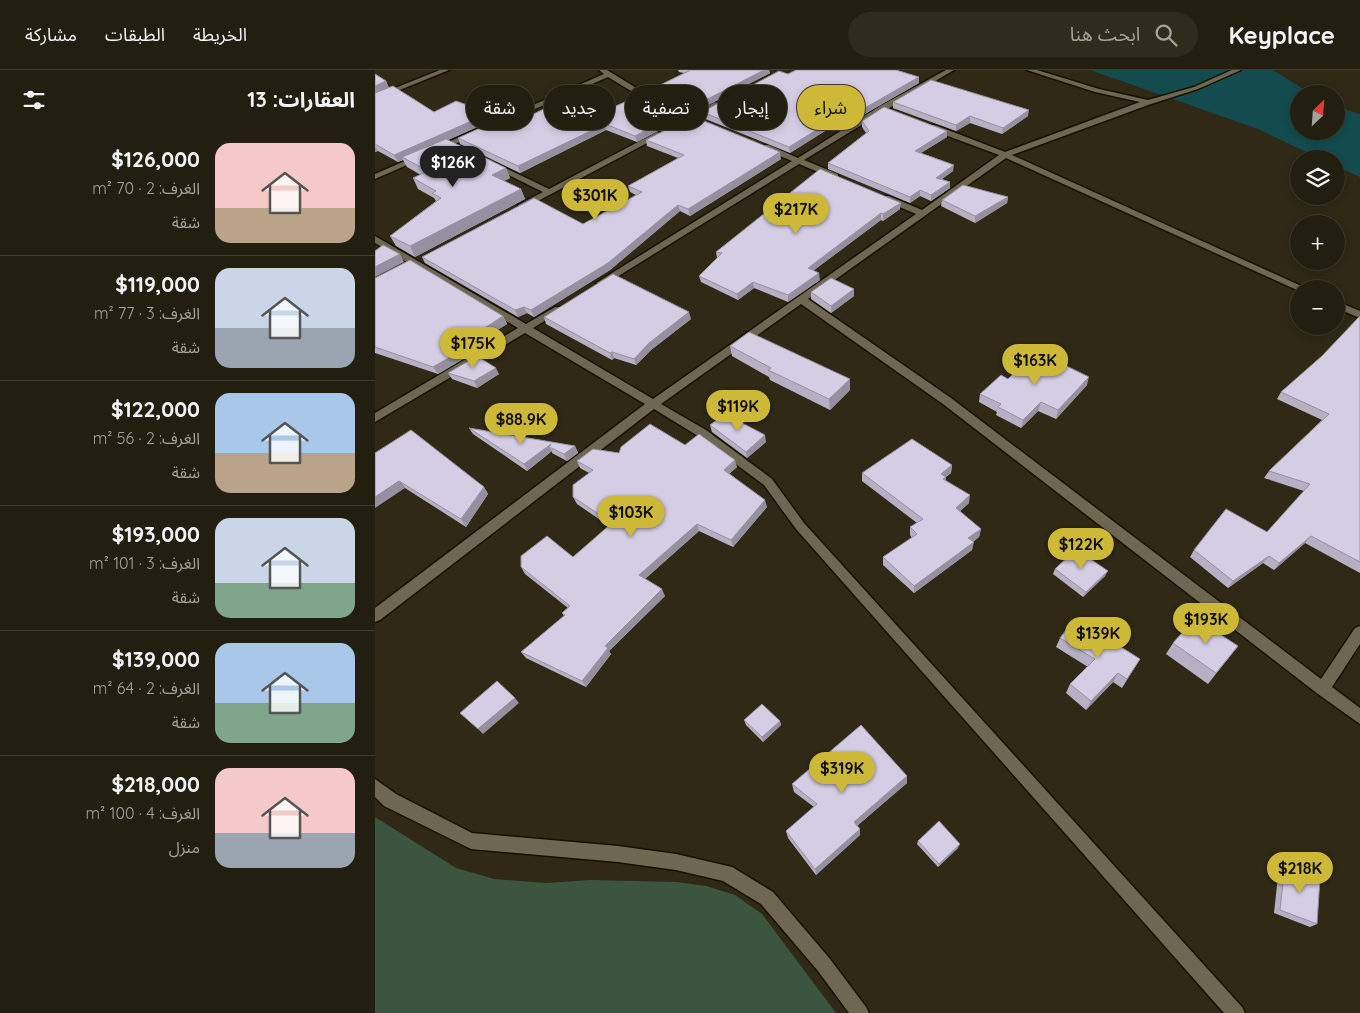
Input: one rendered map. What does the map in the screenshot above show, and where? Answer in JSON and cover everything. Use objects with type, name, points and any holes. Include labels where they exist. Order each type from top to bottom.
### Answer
[{"type":"street","points":[[375,98],[446,70]]},
{"type":"street","points":[[592,288],[799,160],[888,110],[951,70]]},
{"type":"street","points":[[1031,70],[1097,91],[1147,102]]},
{"type":"street","points":[[375,616],[653,404],[1005,155],[1147,102],[1197,88],[1238,70]]},
{"type":"street","points":[[375,177],[605,72],[626,85]]},
{"type":"street","points":[[927,125],[1005,155],[1290,283]]},
{"type":"street","points":[[516,210],[667,131]]},
{"type":"street","points":[[755,143],[843,179]]},
{"type":"street","points":[[450,144],[458,148]]},
{"type":"street","points":[[483,160],[549,192]]},
{"type":"street","points":[[879,194],[922,213]]},
{"type":"street","points":[[375,239],[702,433],[768,482],[800,526],[1236,1013]]},
{"type":"street","points":[[801,299],[947,401],[1360,717]]},
{"type":"street","points":[[375,418],[567,303]]},
{"type":"street","points":[[1345,308],[1360,314]]},
{"type":"street","points":[[1323,689],[1360,632]]},
{"type":"street","points":[[375,788],[390,800],[471,841],[618,854],[675,862],[726,873],[767,898],[824,965],[860,1013]]},
{"type":"green space","points":[[375,817],[456,868],[494,879],[546,883],[590,880],[677,882],[706,886],[735,895],[762,914],[836,1013],[375,1013]]},
{"type":"water","points":[[1090,70],[1273,70],[1297,85],[1290,85],[1290,140],[1345,140],[1345,110],[1360,114],[1360,177],[1345,170],[1345,150],[1302,150],[1258,129]]},
{"type":"building","points":[[691,70],[764,70],[735,85],[718,85],[718,94],[708,99],[708,85],[660,85]]},
{"type":"building","points":[[796,70],[896,70],[919,77],[865,108],[865,85],[797,85],[797,130],[816,130],[789,147],[747,130],[787,130],[787,85],[753,85],[779,71],[788,74]]},
{"type":"building","points":[[375,74],[386,81],[375,86]]},
{"type":"building","points":[[931,80],[1029,110],[1003,128],[970,116],[956,125],[893,102]]},
{"type":"building","points":[[393,86],[434,112],[456,101],[466,105],[466,124],[394,155],[375,144],[375,93]]},
{"type":"building","points":[[625,102],[625,130],[647,130],[635,136],[615,128],[615,106]]},
{"type":"building","points":[[718,103],[718,118],[708,114],[708,109]]},
{"type":"building","points":[[884,107],[947,131],[915,151],[954,165],[936,178],[950,182],[931,195],[920,190],[910,197],[828,163],[869,131],[865,125],[865,119]]},
{"type":"building","points":[[544,109],[544,130],[593,130],[518,166],[458,138],[476,130],[534,130],[534,114]]},
{"type":"building","points":[[708,123],[718,127],[718,130],[726,130],[780,152],[688,209],[678,205],[608,263],[531,310],[524,307],[515,310],[422,257],[534,198],[583,224],[642,192],[628,186],[684,155],[646,140],[665,130],[708,130]]},
{"type":"building","points":[[446,139],[506,168],[492,175],[521,189],[410,246],[390,236],[441,198],[432,193],[436,191],[413,178],[428,171],[402,157]]},
{"type":"building","points":[[820,169],[901,203],[883,214],[881,213],[808,268],[819,273],[788,295],[753,282],[737,294],[699,276],[722,253],[716,252]]},
{"type":"building","points":[[963,185],[1008,197],[975,216],[942,200]]},
{"type":"building","points":[[383,245],[400,254],[375,267],[375,251]]},
{"type":"building","points":[[410,260],[503,316],[460,344],[466,348],[433,367],[375,347],[375,278]]},
{"type":"building","points":[[613,274],[689,312],[649,343],[634,359],[610,353],[544,317]]},
{"type":"building","points":[[831,278],[854,289],[831,306],[811,292]]},
{"type":"building","points":[[1360,317],[1360,562],[1311,536],[1279,563],[1269,556],[1233,581],[1194,550],[1226,509],[1267,532],[1310,484],[1269,471],[1329,414],[1281,392],[1322,356],[1342,335],[1345,335],[1345,332]]},
{"type":"building","points":[[749,332],[850,379],[829,399],[768,370],[771,368],[730,346]]},
{"type":"building","points":[[1036,351],[1089,377],[1058,410],[1041,402],[1023,420],[998,407],[1001,404],[980,394],[1001,375],[1008,379]]},
{"type":"building","points":[[477,356],[496,368],[474,381],[448,373]]},
{"type":"building","points":[[725,414],[765,435],[746,452],[710,425]]},
{"type":"building","points":[[650,424],[685,445],[699,434],[735,460],[724,470],[765,500],[731,540],[697,524],[639,575],[662,589],[605,646],[608,648],[582,681],[521,652],[565,615],[562,613],[570,606],[521,567],[521,556],[547,536],[573,557],[612,523],[573,497],[573,485],[593,470],[577,461],[593,449],[619,453],[621,447]]},
{"type":"building","points":[[469,428],[575,446],[564,454],[549,447],[551,444],[524,464]]},
{"type":"building","points":[[411,430],[484,487],[461,519],[399,481],[375,497],[375,453]]},
{"type":"building","points":[[912,439],[952,465],[941,474],[946,477],[943,479],[970,495],[956,508],[981,529],[968,538],[974,542],[914,586],[883,557],[917,534],[910,527],[923,519],[862,473]]},
{"type":"building","points":[[1076,549],[1108,571],[1086,592],[1055,569]]},
{"type":"building","points":[[1075,618],[1140,659],[1127,679],[1118,673],[1091,701],[1070,684],[1095,659],[1060,638]]},
{"type":"building","points":[[1195,618],[1238,646],[1216,673],[1173,643]]},
{"type":"building","points":[[497,681],[515,698],[478,729],[460,713]]},
{"type":"building","points":[[762,704],[780,721],[762,737],[744,720]]},
{"type":"building","points":[[861,725],[907,776],[854,822],[860,829],[815,869],[786,831],[817,804],[792,784]]},
{"type":"building","points":[[939,821],[960,844],[939,864],[918,841]]},
{"type":"building","points":[[1285,864],[1320,878],[1317,924],[1280,910]]}]
